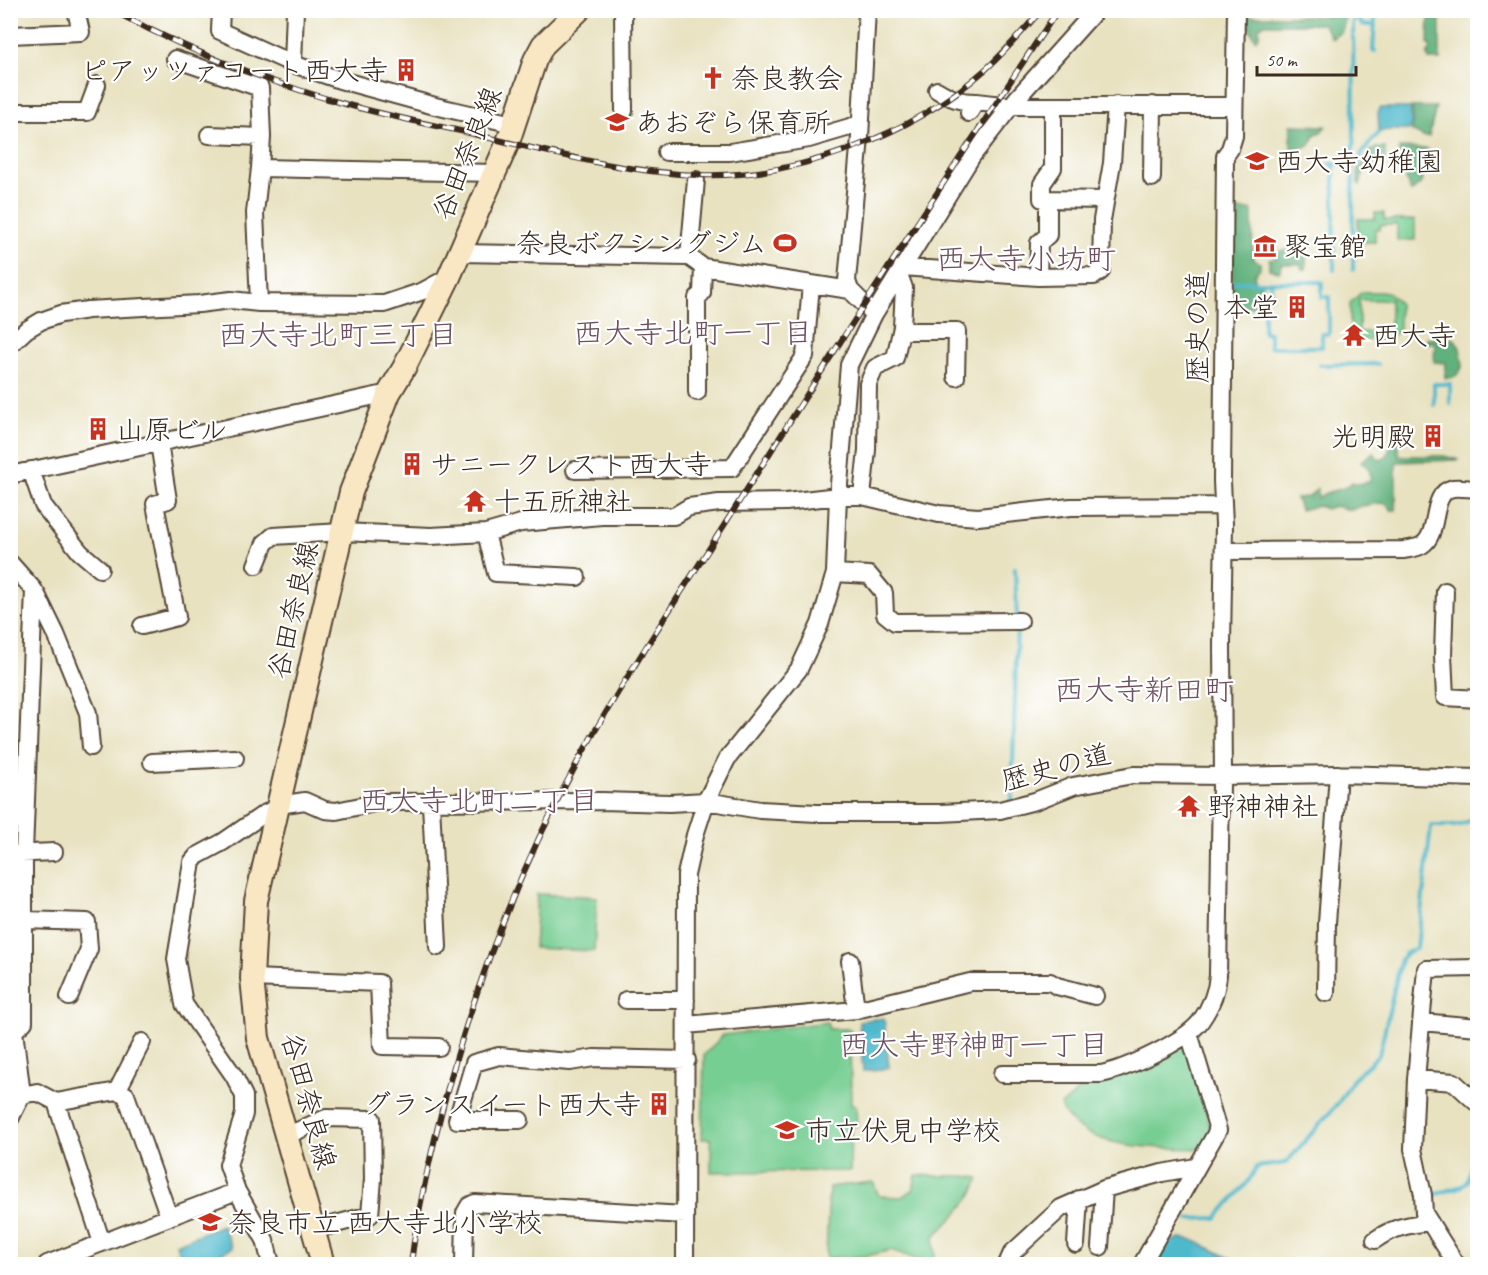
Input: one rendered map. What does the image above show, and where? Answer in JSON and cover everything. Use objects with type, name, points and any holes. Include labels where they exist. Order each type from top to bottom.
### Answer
[{"type":"main road","name":"谷田奈良線","points":[[323,1264],[258,1038],[252,978],[256,902],[351,492],[389,393],[404,368],[449,277],[458,252],[511,136],[535,60],[543,45],[579,10]]},
{"type":"street","points":[[10,35],[81,32],[76,10]]},
{"type":"street","points":[[222,10],[220,31],[293,64],[435,106],[513,124]]},
{"type":"street","points":[[293,64],[295,10]]},
{"type":"street","points":[[623,10],[624,111]]},
{"type":"street","points":[[867,10],[847,281],[850,290],[874,314]]},
{"type":"street","points":[[685,1264],[686,875],[706,801],[727,759],[799,669],[820,624],[835,573],[838,496],[849,366],[874,314],[972,156],[1011,106],[1096,10]]},
{"type":"street","name":"歴史の道","points":[[237,1191],[228,1165],[244,1114],[244,1096],[234,1076],[184,1004],[176,959],[192,862],[197,856],[285,804],[305,801],[325,810],[336,811],[380,802],[669,803],[706,801],[760,810],[817,813],[974,812],[1000,810],[1035,801],[1073,786],[1133,775],[1223,776],[1224,550],[1222,506],[1225,156],[1234,136],[1236,10]]},
{"type":"street","points":[[175,59],[260,87],[262,137],[255,213],[259,303]]},
{"type":"street","points":[[10,112],[87,112],[96,85]]},
{"type":"street","points":[[937,90],[973,107],[1234,106]]},
{"type":"street","points":[[900,271],[1038,278],[1085,277],[1094,276],[1101,271],[1102,220],[1112,163],[1116,105]]},
{"type":"street","points":[[1152,178],[1153,105]]},
{"type":"street","points":[[1053,106],[1053,168],[1042,184],[1042,199],[1105,200]]},
{"type":"street","points":[[666,152],[730,152],[809,139],[860,124]]},
{"type":"street","points":[[209,135],[262,137]]},
{"type":"street","points":[[260,168],[495,173]]},
{"type":"street","points":[[696,180],[696,262],[702,293],[697,298],[697,392]]},
{"type":"street","points":[[1038,278],[1039,243],[1048,234],[1048,199]]},
{"type":"street","points":[[458,252],[696,262],[850,290]]},
{"type":"street","points":[[862,496],[867,450],[868,384],[875,368],[895,358],[902,327],[904,288],[900,271]]},
{"type":"street","points":[[10,345],[26,330],[41,321],[79,311],[231,300],[259,303],[384,304],[423,291],[449,277]]},
{"type":"street","points":[[575,470],[732,468],[805,356],[811,284]]},
{"type":"street","points":[[902,327],[908,331],[957,331],[956,377]]},
{"type":"street","points":[[10,475],[389,393]]},
{"type":"street","points":[[142,626],[177,617],[155,504],[168,500],[159,443]]},
{"type":"street","points":[[31,470],[43,505],[80,552],[100,569]]},
{"type":"street","points":[[1224,550],[1404,550],[1422,545],[1432,533],[1438,504],[1444,493],[1452,489],[1478,489]]},
{"type":"street","points":[[256,565],[265,543],[273,536],[342,532],[431,536],[486,533],[521,523],[602,516],[674,516],[689,507],[719,503],[786,502],[838,496],[862,496],[939,514],[978,517],[1071,507],[1222,506]]},
{"type":"street","points":[[486,533],[496,573],[577,577]]},
{"type":"street","points":[[10,562],[34,590],[56,634],[88,713],[91,747]]},
{"type":"street","points":[[835,573],[868,575],[884,592],[885,614],[895,622],[1015,621]]},
{"type":"street","points":[[10,1119],[22,1095],[12,1031],[24,1022],[25,920],[17,854],[34,590]]},
{"type":"street","points":[[1445,591],[1443,655],[1445,697],[1478,699]]},
{"type":"street","points":[[152,762],[235,758]]},
{"type":"street","points":[[1326,993],[1327,922],[1338,774]]},
{"type":"street","points":[[1002,1074],[1101,1074],[1117,1071],[1189,1033],[1199,1023],[1210,1005],[1217,982],[1223,776],[1338,774],[1478,778]]},
{"type":"street","points":[[431,803],[438,947]]},
{"type":"street","points":[[17,854],[54,852]]},
{"type":"street","points":[[25,920],[87,922],[89,949],[69,997]]},
{"type":"street","points":[[850,961],[856,1010]]},
{"type":"street","points":[[1456,1264],[1424,1213],[1423,1195],[1413,1149],[1416,1079],[1426,969],[1478,968]]},
{"type":"street","points":[[252,978],[379,983],[382,1046],[439,1047]]},
{"type":"street","points":[[686,1025],[856,1010],[970,982],[1050,982],[1095,996]]},
{"type":"street","points":[[626,1000],[686,999]]},
{"type":"street","points":[[1421,1022],[1478,1027]]},
{"type":"street","points":[[1142,1264],[1218,1130],[1189,1033]]},
{"type":"street","points":[[117,1091],[142,1042]]},
{"type":"street","points":[[520,1120],[457,1120],[474,1063],[499,1056],[570,1062],[594,1058],[687,1060]]},
{"type":"street","points":[[1416,1079],[1454,1082],[1478,1104]]},
{"type":"street","points":[[22,1095],[37,1092],[56,1102],[117,1091],[126,1095],[169,1217]]},
{"type":"street","points":[[56,1102],[102,1243]]},
{"type":"street","points":[[286,1136],[326,1118],[372,1119],[373,1179],[370,1215],[313,1230]]},
{"type":"street","points":[[1007,1264],[1012,1253],[1061,1208],[1104,1189],[1161,1173],[1196,1167]]},
{"type":"street","points":[[1100,1247],[1104,1189]]},
{"type":"street","points":[[47,1264],[237,1191],[265,1240],[271,1264]]},
{"type":"street","points":[[1076,1244],[1079,1199]]},
{"type":"street","points":[[464,1264],[465,1213],[469,1206],[475,1203],[685,1215]]},
{"type":"street","points":[[1375,1240],[1388,1231],[1402,1226],[1429,1222]]},
{"type":"green space","points":[[1247,16],[1342,16],[1346,18],[1342,31],[1332,39],[1323,24],[1263,24],[1259,28],[1259,37],[1256,40],[1245,21]]},
{"type":"green space","points":[[1429,17],[1440,17],[1440,60],[1429,60],[1427,55],[1431,48],[1428,43]]},
{"type":"green space","points":[[1411,107],[1436,107],[1429,137],[1423,137],[1412,131]]},
{"type":"green space","points":[[1291,125],[1326,126],[1314,135],[1309,145],[1291,149]]},
{"type":"green space","points":[[1376,148],[1385,148],[1385,162],[1367,167],[1360,185],[1358,168],[1361,168],[1371,151]]},
{"type":"green space","points":[[1399,148],[1428,149],[1421,183],[1411,192],[1401,164]]},
{"type":"green space","points":[[1232,210],[1252,210],[1253,258],[1260,263],[1260,268],[1254,275],[1256,283],[1261,283],[1261,296],[1256,297],[1256,307],[1233,307]]},
{"type":"green space","points":[[1375,213],[1384,213],[1384,220],[1415,220],[1415,240],[1397,240],[1397,225],[1380,225],[1380,229],[1375,229],[1375,242],[1358,242],[1358,219],[1375,219]]},
{"type":"green space","points":[[1300,246],[1306,247],[1306,269],[1302,269],[1301,264],[1281,264],[1280,271],[1269,269],[1269,259],[1276,258],[1280,251]]},
{"type":"green space","points":[[1362,292],[1388,292],[1399,303],[1399,329],[1388,340],[1362,340],[1350,329],[1350,303]],"holes":[[[1359,300],[1390,300],[1390,332],[1359,332]]]},
{"type":"green space","points":[[1426,338],[1454,338],[1460,348],[1463,365],[1456,375],[1445,378],[1446,363],[1434,362],[1435,343],[1426,343]]},
{"type":"green space","points":[[1399,442],[1399,456],[1444,456],[1459,460],[1396,462],[1396,510],[1391,510],[1388,505],[1382,503],[1351,510],[1334,506],[1326,509],[1319,506],[1300,510],[1296,498],[1309,497],[1317,489],[1318,498],[1344,488],[1352,482],[1358,484],[1369,482],[1371,477],[1369,469],[1361,461],[1373,453],[1380,460],[1385,458],[1391,444]]},
{"type":"green space","points":[[537,894],[597,897],[594,951],[534,948]]},
{"type":"green space","points":[[827,1022],[829,1029],[850,1029],[851,1105],[856,1105],[857,1126],[851,1126],[850,1171],[711,1172],[711,1139],[702,1139],[704,1055],[723,1035]]},
{"type":"green space","points":[[1184,1040],[1211,1130],[1201,1149],[1122,1144],[1085,1132],[1070,1121],[1061,1106],[1091,1080]]},
{"type":"green space","points":[[916,1175],[979,1178],[972,1195],[934,1237],[935,1264],[925,1264],[891,1250],[867,1256],[826,1258],[829,1187],[873,1182],[879,1196],[902,1197],[913,1190]]},
{"type":"water","points":[[1380,108],[1409,108],[1411,128],[1379,132],[1378,110]]},
{"type":"water","points":[[884,1018],[889,1068],[863,1071],[859,1021]]},
{"type":"water","points":[[222,1225],[232,1248],[198,1264],[184,1264],[176,1244]]},
{"type":"water","points":[[1181,1238],[1193,1240],[1243,1264],[1153,1264],[1164,1244]]},
{"type":"waterway","points":[[1375,19],[1373,51],[1375,51]]},
{"type":"waterway","points":[[1351,164],[1354,142],[1353,20],[1361,20],[1361,25],[1375,25]]},
{"type":"waterway","points":[[1330,164],[1359,164],[1362,153],[1379,132]]},
{"type":"waterway","points":[[1334,164],[1334,270]]},
{"type":"waterway","points":[[1353,164],[1353,270]]},
{"type":"waterway","points":[[1231,282],[1322,282],[1322,297],[1329,297],[1329,334],[1322,334],[1322,347],[1270,347],[1270,333],[1264,333],[1264,297],[1271,297],[1271,282]]},
{"type":"waterway","points":[[1320,365],[1378,364]]},
{"type":"waterway","points":[[1434,405],[1434,384],[1450,384],[1450,404]]},
{"type":"waterway","points":[[1015,568],[1017,617]]},
{"type":"waterway","points":[[1012,800],[1017,624]]},
{"type":"waterway","points":[[1189,1219],[1216,1218],[1248,1182],[1257,1167],[1286,1163],[1339,1102],[1354,1078],[1379,1055],[1401,959],[1406,953],[1417,948],[1431,826],[1463,824],[1478,813]]},
{"type":"waterway","points":[[1430,1196],[1466,1183],[1478,1148]]},
{"type":"waterway","points":[[1469,1176],[1478,1191]]},
{"type":"railway","points":[[112,10],[229,65],[352,106],[610,165],[698,175],[736,174],[813,161],[888,133],[924,114],[956,93],[986,69],[1042,10]]},
{"type":"railway","points":[[411,1264],[420,1206],[433,1148],[469,1016],[521,878],[563,788],[643,651],[898,252],[1058,10]]},
{"type":"place","name":"ピアッツァコート西大寺","points":[[406,70]]},
{"type":"place","name":"奈良教会","points":[[713,78]]},
{"type":"place","name":"あおぞら保育所","points":[[617,122]]},
{"type":"place","name":"西大寺幼稚園","points":[[1257,161]]},
{"type":"place","name":"奈良ボクシングジム","points":[[785,243]]},
{"type":"place","name":"聚宝館","points":[[1265,246]]},
{"type":"place","name":"本堂","points":[[1297,307]]},
{"type":"place","name":"西大寺","points":[[1354,335]]},
{"type":"place","name":"山原ビル","points":[[98,429]]},
{"type":"place","name":"光明殿","points":[[1433,436]]},
{"type":"place","name":"サニークレスト西大寺","points":[[412,464]]},
{"type":"place","name":"十五所神社","points":[[475,501]]},
{"type":"place","name":"野神神社","points":[[1189,806]]},
{"type":"place","name":"グランスイート西大寺","points":[[659,1104]]},
{"type":"place","name":"市立伏見中学校","points":[[787,1130]]},
{"type":"place","name":"奈良市立 西大寺北小学校","points":[[210,1222]]},
{"type":"district","name":"西大寺小坊町","points":[[1026,259]]},
{"type":"district","name":"西大寺北町一丁目","points":[[693,333]]},
{"type":"district","name":"西大寺北町三丁目","points":[[338,335]]},
{"type":"district","name":"西大寺新田町","points":[[1144,690]]},
{"type":"district","name":"西大寺北町二丁目","points":[[479,801]]},
{"type":"district","name":"西大寺野神町一丁目","points":[[974,1045]]}]
